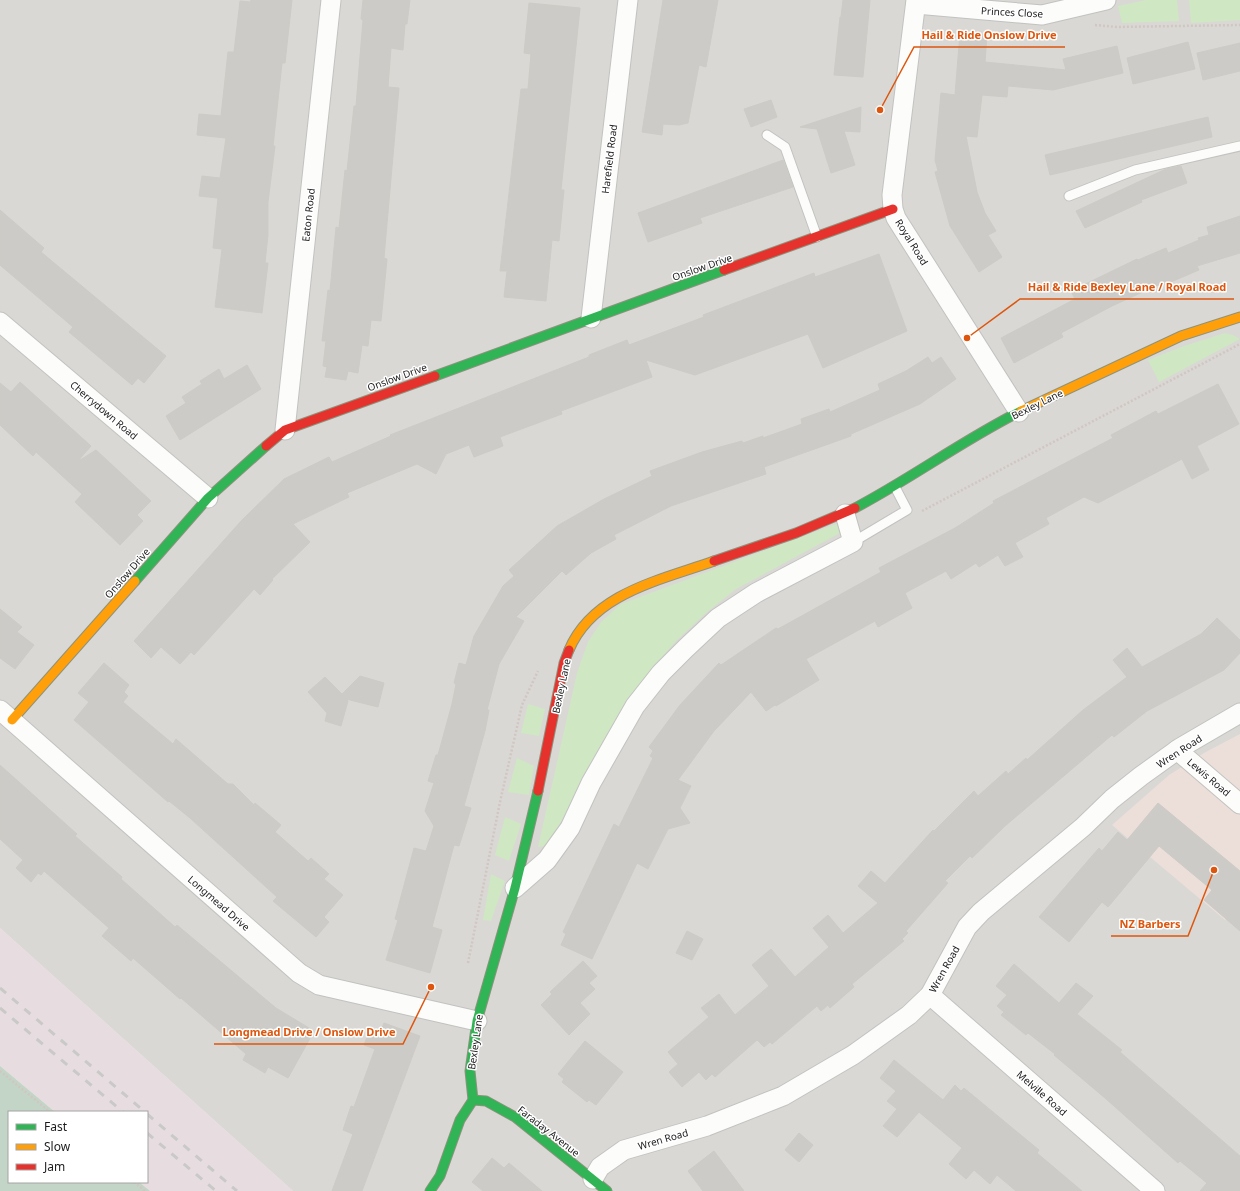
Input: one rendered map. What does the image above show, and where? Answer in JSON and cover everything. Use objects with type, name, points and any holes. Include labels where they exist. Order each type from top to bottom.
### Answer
[{"type":"street","name":"Eaton Road","points":[[285,430],[332,0]]},
{"type":"street","name":"Harefield Road","points":[[591,318],[628,0]]},
{"type":"street","name":"Princes Close","points":[[916,2],[1042,15],[1106,0]]},
{"type":"street","name":"Royal Road","points":[[916,2],[892,195],[892,209],[896,218],[1019,412]]},
{"type":"street","name":"Onslow Drive","points":[[6,715],[208,498],[285,430],[892,209]]},
{"type":"street","name":"Bexley Lane","points":[[473,1100],[470,1071],[477,1021],[515,888],[542,776],[564,663],[574,639],[593,615],[620,595],[796,533],[845,514],[896,487],[948,452],[1019,412],[1181,336],[1217,323],[1240,317]]},
{"type":"street","name":"Cherrydown Road","points":[[0,322],[208,498]]},
{"type":"street","points":[[515,888],[547,860],[570,828],[591,783],[635,706],[661,673],[718,618],[756,593],[853,542],[845,514]]},
{"type":"street","name":"Wren Road","points":[[593,1179],[600,1167],[624,1150],[707,1126],[795,1090],[845,1060],[886,1032],[909,1015],[930,995],[967,927],[981,912],[1083,827],[1112,799],[1140,776],[1177,750],[1240,713]]},
{"type":"street","name":"Longmead Drive","points":[[6,715],[299,973],[319,985],[477,1021]]},
{"type":"street","name":"Lewis Road","points":[[1177,750],[1240,804]]},
{"type":"street","name":"Melville Road","points":[[930,995],[1155,1191]]},
{"type":"street","points":[[430,1191],[440,1176],[460,1120],[473,1100]]},
{"type":"street","name":"Faraday Avenue","points":[[473,1100],[486,1101],[515,1117],[607,1191]]},
{"type":"lane","points":[[767,135],[785,147],[817,237]]},
{"type":"lane","points":[[1069,196],[1135,170],[1240,146]]},
{"type":"lane","points":[[853,542],[907,510],[896,487]]},
{"type":"path","points":[[1094,25],[1124,27],[1240,25]]},
{"type":"path","points":[[907,510],[914,515],[1240,344]]},
{"type":"path","points":[[467,971],[520,712],[538,670]]},
{"type":"path","points":[[0,1071],[49,1111]]},
{"type":"path","points":[[135,1183],[145,1191]]},
{"type":"shaded area","points":[[0,0],[1240,0],[1240,1191],[293,1191],[0,928]]},
{"type":"shaded area","points":[[1240,734],[1240,902],[1225,920],[1112,825],[1169,775],[1204,753]]},
{"type":"shaded area","points":[[0,928],[293,1191],[150,1191],[140,1183],[148,1183],[148,1111],[54,1111],[0,1066]]},
{"type":"green space","points":[[1146,0],[1177,0],[1179,21],[1122,23],[1118,6]]},
{"type":"green space","points":[[1189,0],[1240,0],[1240,20],[1191,23]]},
{"type":"green space","points":[[1225,333],[1240,339],[1159,382],[1148,360],[1184,346]]},
{"type":"green space","points":[[839,523],[842,532],[736,589],[707,612],[675,642],[647,675],[615,722],[548,846],[538,847],[577,673],[588,642],[601,622],[621,604]]},
{"type":"green space","points":[[528,704],[545,709],[539,736],[521,733]]},
{"type":"green space","points":[[517,758],[534,766],[529,795],[508,792]]},
{"type":"green space","points":[[505,817],[521,824],[509,861],[495,855]]},
{"type":"green space","points":[[491,874],[505,881],[491,921],[483,920]]},
{"type":"green space","points":[[0,1066],[54,1111],[8,1111],[8,1183],[140,1183],[150,1191],[0,1191]]},
{"type":"building","points":[[251,0],[292,0],[285,63],[282,63],[273,146],[275,146],[268,202],[268,235],[265,263],[268,263],[262,313],[215,307],[222,249],[213,248],[218,198],[199,196],[202,176],[220,178],[226,138],[197,135],[199,114],[221,116],[228,52],[234,52],[240,1],[250,2]]},
{"type":"building","points":[[363,0],[410,0],[407,24],[405,24],[403,50],[391,48],[388,87],[399,88],[384,258],[387,259],[381,321],[371,320],[368,346],[362,345],[358,373],[348,371],[346,380],[325,377],[327,367],[323,366],[326,341],[322,341],[328,290],[330,291],[336,227],[339,228],[345,170],[347,171],[354,106],[356,106],[363,20],[361,19]]},
{"type":"building","points":[[663,0],[718,0],[706,67],[699,65],[688,123],[679,125],[663,124],[662,135],[642,132]]},
{"type":"building","points":[[843,0],[870,0],[863,77],[834,75]]},
{"type":"building","points":[[529,3],[580,8],[561,190],[564,190],[559,241],[552,240],[546,301],[504,297],[507,271],[500,271],[521,89],[528,89],[531,54],[524,53]]},
{"type":"building","points":[[960,33],[987,35],[985,62],[1066,70],[1063,59],[1117,46],[1123,73],[1053,90],[1008,86],[1007,97],[982,95],[977,137],[966,136],[977,192],[985,213],[996,231],[988,235],[1002,257],[979,272],[950,226],[935,172],[938,171],[935,160],[941,93],[955,95]]},
{"type":"building","points":[[1188,42],[1195,69],[1133,84],[1127,58]]},
{"type":"building","points":[[1240,43],[1240,71],[1203,80],[1197,53]]},
{"type":"building","points":[[771,100],[777,117],[751,127],[744,109]]},
{"type":"building","points":[[861,107],[860,132],[844,131],[855,165],[831,173],[817,129],[800,127]]},
{"type":"building","points":[[1208,117],[1212,137],[1050,175],[1045,155]]},
{"type":"building","points":[[783,160],[793,187],[700,218],[702,223],[648,242],[638,213]]},
{"type":"building","points":[[1181,166],[1187,183],[1141,200],[1142,202],[1085,228],[1076,211],[1166,169]]},
{"type":"building","points":[[0,210],[44,248],[41,252],[166,356],[144,383],[138,378],[132,385],[69,332],[73,327],[0,265]]},
{"type":"building","points":[[1240,216],[1240,253],[1197,266],[1199,270],[1159,287],[1158,285],[1112,306],[1061,333],[1063,337],[1014,363],[1001,338],[1075,299],[1071,291],[1137,259],[1138,260],[1166,248],[1168,253],[1199,240],[1198,238],[1209,235],[1207,227]]},
{"type":"building","points":[[879,254],[907,331],[823,368],[808,334],[695,375],[646,360],[652,377],[561,411],[562,414],[500,437],[503,446],[474,457],[469,445],[446,454],[436,474],[417,464],[347,493],[349,497],[293,524],[310,542],[272,579],[273,580],[260,595],[254,589],[194,655],[191,652],[180,664],[161,647],[151,658],[134,641],[242,520],[284,479],[329,457],[332,462],[391,436],[390,435],[589,357],[589,355],[627,340],[629,345],[814,273],[815,277]]},
{"type":"building","points":[[928,357],[932,363],[941,357],[956,379],[920,404],[851,434],[851,436],[764,467],[766,474],[671,506],[614,535],[616,539],[591,553],[566,575],[562,571],[516,617],[524,621],[499,664],[487,710],[489,710],[485,731],[464,806],[471,808],[459,846],[454,845],[432,927],[442,930],[430,973],[386,960],[398,920],[395,919],[414,848],[426,851],[434,826],[425,811],[434,783],[428,781],[436,755],[438,755],[452,704],[456,684],[454,683],[459,663],[466,665],[474,636],[503,586],[514,576],[509,570],[557,526],[604,499],[652,476],[650,471],[702,452],[742,441],[743,443],[763,436],[763,438],[802,424],[801,419],[829,409],[830,412],[880,390],[878,384],[906,371]]},
{"type":"building","points":[[247,365],[261,389],[180,440],[166,416],[186,403],[182,397],[202,384],[200,381],[219,369],[224,379]]},
{"type":"building","points":[[20,382],[91,446],[77,462],[96,450],[151,501],[137,515],[143,521],[120,545],[75,502],[82,494],[36,452],[33,456],[0,425],[0,383],[11,392]]},
{"type":"building","points":[[1218,384],[1239,424],[1197,446],[1209,470],[1192,479],[1182,459],[1098,503],[1084,497],[1046,518],[1049,524],[1015,543],[1023,557],[1005,566],[998,555],[979,567],[976,563],[951,579],[946,571],[905,593],[912,608],[878,627],[875,621],[806,659],[819,680],[776,706],[775,705],[766,711],[751,692],[714,731],[678,780],[691,786],[680,808],[690,823],[668,829],[648,869],[637,863],[592,959],[561,945],[566,934],[563,932],[614,824],[619,827],[653,758],[650,756],[653,751],[649,747],[680,705],[719,663],[721,665],[776,628],[778,629],[881,572],[879,568],[955,528],[994,503],[993,501],[1113,438],[1111,435],[1156,411],[1158,414]]},
{"type":"building","points":[[0,609],[22,627],[17,632],[34,645],[15,669],[0,658]]},
{"type":"building","points":[[1217,618],[1240,640],[1240,653],[1224,670],[1147,711],[1114,737],[1112,735],[1005,826],[972,858],[970,856],[945,881],[948,883],[906,931],[908,933],[902,939],[904,941],[852,984],[854,987],[830,1008],[828,1005],[821,1011],[817,1006],[772,1044],[770,1042],[764,1047],[757,1040],[715,1077],[712,1074],[706,1080],[699,1072],[682,1087],[669,1072],[678,1064],[668,1052],[709,1017],[701,1008],[719,994],[735,1015],[769,986],[752,965],[771,949],[795,977],[829,947],[813,928],[828,915],[843,933],[878,903],[858,886],[871,871],[885,883],[933,830],[934,831],[974,791],[978,796],[1006,771],[1008,774],[1026,758],[1027,760],[1083,710],[1127,677],[1113,660],[1127,648],[1142,667],[1201,634]]},
{"type":"building","points":[[104,663],[129,685],[124,692],[128,696],[123,702],[173,744],[176,739],[228,784],[233,784],[254,805],[255,803],[281,825],[275,832],[308,861],[311,858],[329,874],[324,879],[343,895],[324,917],[329,922],[316,937],[273,901],[277,897],[190,818],[169,801],[168,802],[74,720],[89,702],[78,693]]},
{"type":"building","points":[[360,676],[384,683],[378,707],[346,699],[348,701],[341,726],[325,721],[327,713],[308,692],[325,677],[342,694]]},
{"type":"building","points":[[0,765],[77,834],[75,836],[122,877],[121,879],[175,927],[177,925],[276,1008],[314,1031],[288,1078],[268,1067],[265,1073],[243,1060],[246,1054],[133,958],[131,961],[102,936],[109,928],[44,871],[41,875],[38,873],[31,882],[16,868],[23,860],[0,839]]},
{"type":"building","points":[[1158,803],[1240,871],[1240,931],[1204,900],[1212,890],[1159,846],[1108,907],[1102,902],[1069,942],[1039,917],[1099,848],[1102,851],[1118,832],[1127,840]]},
{"type":"building","points":[[687,931],[703,939],[692,960],[676,953]]},
{"type":"building","points":[[583,961],[597,976],[589,983],[595,989],[580,1003],[590,1014],[569,1035],[541,1005],[552,994],[550,992]]},
{"type":"building","points":[[1014,964],[1059,1003],[1076,983],[1093,996],[1077,1014],[1122,1050],[1120,1052],[1240,1156],[1240,1191],[1200,1191],[1207,1183],[1180,1161],[1178,1163],[1054,1055],[1055,1054],[1028,1033],[1026,1035],[1001,1015],[1004,1012],[997,1006],[1007,995],[996,986]]},
{"type":"building","points":[[384,1023],[420,1036],[362,1191],[332,1191],[353,1134],[343,1130],[351,1106],[354,1107],[375,1049],[364,1045],[370,1029],[380,1033]]},
{"type":"building","points":[[585,1041],[623,1072],[596,1105],[589,1100],[587,1102],[562,1082],[564,1079],[558,1074]]},
{"type":"building","points":[[894,1060],[943,1100],[955,1085],[961,1091],[964,1088],[1039,1150],[1037,1153],[1082,1191],[1016,1191],[997,1175],[990,1184],[974,1170],[966,1179],[949,1164],[962,1148],[919,1112],[897,1137],[883,1126],[897,1109],[887,1101],[896,1091],[880,1078]]},
{"type":"building","points":[[799,1133],[813,1145],[799,1162],[785,1150]]},
{"type":"building","points":[[714,1151],[744,1191],[703,1191],[688,1171]]},
{"type":"building","points":[[492,1158],[504,1168],[509,1163],[542,1191],[483,1191],[472,1182]]},
{"type":"railway","points":[[0,988],[144,1111]]},
{"type":"railway","points":[[0,1008],[122,1111]]},
{"type":"railway","points":[[148,1115],[237,1191]]},
{"type":"railway","points":[[148,1134],[216,1191]]},
{"type":"traffic: fast","points":[[435,376],[724,270]]},
{"type":"traffic: fast","points":[[855,508],[979,434],[1021,411]]},
{"type":"traffic: fast","points":[[135,581],[208,498],[266,446]]},
{"type":"traffic: fast","points":[[430,1191],[440,1176],[460,1120],[473,1100],[470,1071],[477,1021],[515,888],[538,791]]},
{"type":"traffic: fast","points":[[473,1100],[486,1101],[515,1117],[607,1191]]},
{"type":"traffic: slow","points":[[1021,411],[1181,336],[1240,317]]},
{"type":"traffic: slow","points":[[569,650],[580,631],[594,615],[611,602],[651,582],[714,561]]},
{"type":"traffic: slow","points":[[12,720],[135,581]]},
{"type":"traffic: jam","points":[[724,270],[893,209]]},
{"type":"traffic: jam","points":[[266,446],[285,430],[435,376]]},
{"type":"traffic: jam","points":[[714,561],[796,533],[855,508]]},
{"type":"traffic: jam","points":[[538,791],[564,663],[569,650]]},
{"type":"place","name":"Hail & Ride Onslow Drive","points":[[880,110]]},
{"type":"place","name":"Hail & Ride Bexley Lane / Royal Road","points":[[967,338]]},
{"type":"place","name":"NZ Barbers","points":[[1214,870]]},
{"type":"place","name":"Longmead Drive / Onslow Drive","points":[[431,987]]}]
